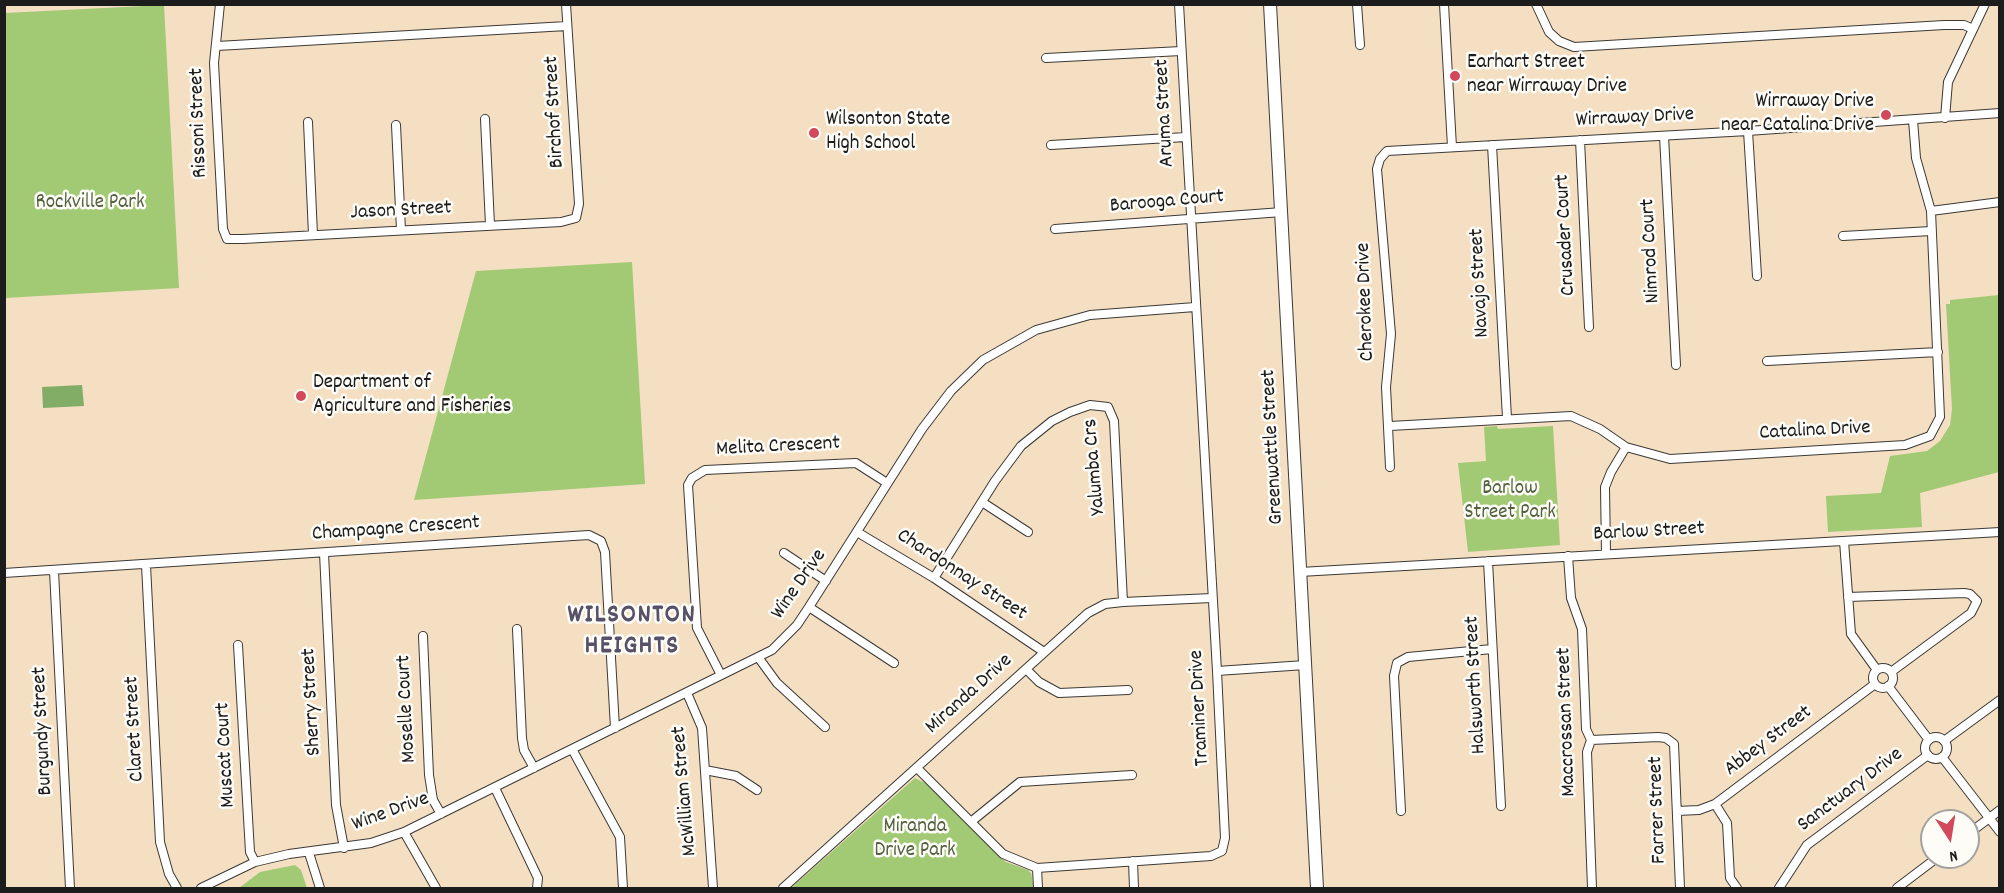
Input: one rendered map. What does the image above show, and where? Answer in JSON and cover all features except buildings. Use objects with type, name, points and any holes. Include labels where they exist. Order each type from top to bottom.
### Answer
[{"type":"main road","name":"Greenwattle Street","points":[[1270,4],[1317,888]]},
{"type":"street","name":"Rissoni Street","points":[[220,4],[214,75],[223,229],[227,238]]},
{"type":"street","name":"Birchof Street","points":[[566,4],[579,204],[576,218]]},
{"type":"street","name":"Aruma Street","points":[[1179,4],[1191,219]]},
{"type":"street","points":[[1357,4],[1360,45]]},
{"type":"street","points":[[1444,4],[1452,147]]},
{"type":"street","points":[[1945,118],[1948,82],[1985,4]]},
{"type":"street","points":[[1538,5],[1549,32],[1559,41],[1574,47],[1944,25],[1964,25],[1973,29]]},
{"type":"street","points":[[217,46],[567,26]]},
{"type":"street","points":[[1046,58],[1181,51]]},
{"type":"street","name":"Wirraway Drive","points":[[1398,150],[1748,131],[2000,113]]},
{"type":"street","points":[[484,119],[490,225]]},
{"type":"street","name":"Catalina Drive","points":[[1390,426],[1571,416],[1600,429],[1626,447],[1670,459],[1905,445],[1930,436],[1940,417],[1931,211],[1916,158],[1913,120]]},
{"type":"street","points":[[308,122],[313,235]]},
{"type":"street","points":[[396,125],[401,230]]},
{"type":"street","points":[[1748,131],[1757,276]]},
{"type":"street","name":"Nimrod Court","points":[[1664,136],[1676,366]]},
{"type":"street","points":[[1051,145],[1186,137]]},
{"type":"street","name":"Crusader Court","points":[[1580,140],[1589,327]]},
{"type":"street","name":"Navajo Street","points":[[1491,145],[1507,418]]},
{"type":"street","name":"Cherokee Drive","points":[[1390,467],[1390,426],[1386,387],[1391,334],[1377,169],[1380,159],[1387,151],[1398,150]]},
{"type":"street","points":[[1931,211],[2000,202]]},
{"type":"street","name":"Barooga Court","points":[[1055,229],[1282,212]]},
{"type":"street","name":"Jason Street","points":[[227,238],[561,222],[576,218]]},
{"type":"street","name":"Traminer Drive","points":[[917,768],[1003,854],[1037,868],[1211,856],[1222,850],[1226,838],[1194,307],[1191,219]]},
{"type":"street","points":[[1843,236],[1931,231]]},
{"type":"street","name":"Wine Drive","points":[[201,888],[255,862],[289,854],[344,848],[404,832],[758,657],[786,637],[809,607],[887,483],[951,391],[983,360],[1035,330],[1090,315],[1194,307]]},
{"type":"street","points":[[1767,361],[1938,352]]},
{"type":"street","name":"Yalumba Crs","points":[[934,578],[1008,461],[1037,432],[1070,412],[1089,405],[1108,407],[1114,421],[1124,602]]},
{"type":"street","points":[[1606,553],[1605,487],[1626,447]]},
{"type":"street","name":"Melita Crescent","points":[[721,675],[697,628],[688,485],[692,478],[705,470],[856,463],[865,466],[887,483]]},
{"type":"street","points":[[982,502],[1028,532]]},
{"type":"street","name":"Chardonnay Street","points":[[857,532],[934,578],[1044,652]]},
{"type":"street","name":"Barlow Street","points":[[1300,572],[2000,532]]},
{"type":"street","name":"Champagne Crescent","points":[[4,573],[589,535],[601,541],[605,552],[615,728]]},
{"type":"street","points":[[1844,541],[1851,634],[1877,670]]},
{"type":"street","name":"Sherry Street","points":[[324,553],[336,806],[344,848]]},
{"type":"street","points":[[784,553],[826,581]]},
{"type":"street","name":"Maccrossan Street","points":[[1568,556],[1571,598],[1582,629],[1586,729],[1591,740],[1587,752],[1592,888]]},
{"type":"street","name":"Halsworth Street","points":[[1488,561],[1501,807]]},
{"type":"street","name":"Claret Street","points":[[146,565],[160,842],[169,874],[177,888]]},
{"type":"street","name":"Burgundy Street","points":[[54,571],[70,888]]},
{"type":"street","points":[[1848,597],[1964,593],[1970,594],[1977,601],[1971,613],[1891,672]]},
{"type":"street","name":"Miranda Drive","points":[[783,888],[1088,613],[1105,604],[1212,598]]},
{"type":"street","points":[[809,607],[894,663]]},
{"type":"street","points":[[517,629],[522,738],[524,750],[534,768]]},
{"type":"street","name":"Moselle Court","points":[[423,636],[429,775],[433,800],[441,814]]},
{"type":"street","name":"Muscat Court","points":[[238,645],[250,852],[255,862]]},
{"type":"street","points":[[1401,811],[1394,676],[1397,663],[1408,657],[1492,649]]},
{"type":"street","points":[[758,657],[777,683],[825,727]]},
{"type":"street","points":[[1217,671],[1305,665]]},
{"type":"street","points":[[1886,668],[1891,672],[1893,678],[1888,686],[1881,688],[1875,684],[1873,678],[1877,670],[1886,668]]},
{"type":"street","points":[[1026,669],[1039,682],[1059,693],[1128,690]]},
{"type":"street","name":"Abbey Street","points":[[1677,812],[1699,810],[1715,804],[1875,684]]},
{"type":"street","points":[[1888,686],[1929,740]]},
{"type":"street","name":"McWilliam Street","points":[[687,693],[702,728],[713,888]]},
{"type":"street","points":[[1944,741],[2000,699]]},
{"type":"street","name":"Farrer Street","points":[[1591,740],[1658,737],[1671,740],[1675,750],[1680,888]]},
{"type":"street","points":[[1936,737],[1944,741],[1947,748],[1942,757],[1936,759],[1928,756],[1925,747],[1929,740],[1936,737]]},
{"type":"street","points":[[572,749],[620,837],[623,888]]},
{"type":"street","name":"Sanctuary Drive","points":[[1779,888],[1807,845],[1928,756]]},
{"type":"street","points":[[1942,757],[2000,832]]},
{"type":"street","points":[[705,770],[736,776],[758,790]]},
{"type":"street","points":[[972,821],[1020,782],[1132,775]]},
{"type":"street","points":[[495,788],[538,878],[537,888]]},
{"type":"street","points":[[1715,804],[1727,823],[1730,878],[1737,888]]},
{"type":"street","points":[[1980,825],[2000,810]]},
{"type":"street","points":[[404,832],[436,888]]},
{"type":"street","points":[[309,853],[320,888]]},
{"type":"street","points":[[1133,861],[1134,888]]},
{"type":"street","points":[[1037,868],[1038,888]]},
{"type":"street","points":[[1897,888],[1922,869]]},
{"type":"green space","name":"Rockville Park","points":[[164,5],[179,288],[5,298],[5,13]]},
{"type":"green space","points":[[632,262],[645,484],[414,500],[476,271]]},
{"type":"green space","points":[[1999,295],[1999,472],[1920,493],[1922,527],[1828,532],[1826,496],[1881,493],[1890,456],[1927,451],[1940,441],[1950,425],[1952,409],[1946,304],[1950,304],[1950,300]]},
{"type":"green space","points":[[82,385],[84,406],[43,408],[42,387]]},
{"type":"green space","name":"Barlow Street Park","points":[[1497,426],[1498,429],[1553,426],[1560,545],[1468,552],[1458,463],[1486,461],[1484,427]]},
{"type":"green space","name":"Miranda Drive Park","points":[[915,778],[927,784],[1006,862],[1028,870],[1031,873],[1034,888],[791,888]]},
{"type":"green space","points":[[295,865],[301,870],[307,888],[239,888],[260,872]]},
{"type":"place","name":"Earhart Street near Wirraway Drive","points":[[1455,76]]},
{"type":"place","name":"Wirraway Drive near Catalina Drive","points":[[1886,115]]},
{"type":"place","name":"Wilsonton State High School","points":[[814,133]]},
{"type":"place","name":"Department of Agriculture and Fisheries","points":[[301,396]]},
{"type":"district","name":"WILSONTON HEIGHTS","points":[[632,632]]}]
